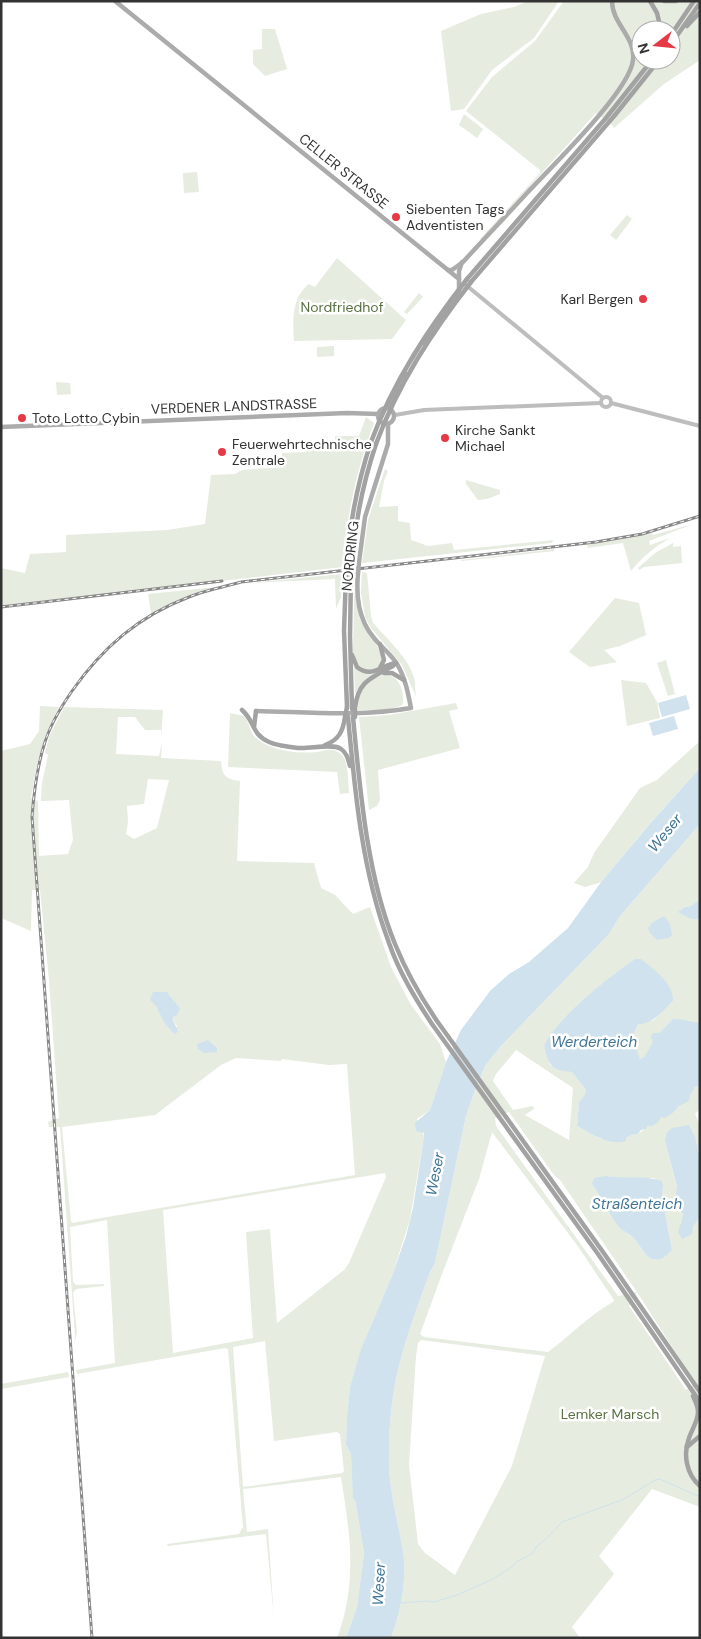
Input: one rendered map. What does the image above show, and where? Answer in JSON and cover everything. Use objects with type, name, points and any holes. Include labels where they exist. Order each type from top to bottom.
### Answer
[{"type":"highway","points":[[650,1],[658,20]]},
{"type":"highway","points":[[664,1],[676,1]]},
{"type":"highway","points":[[681,20],[694,1]]},
{"type":"highway","points":[[681,29],[700,3]]},
{"type":"highway","points":[[681,32],[700,12]]},
{"type":"highway","points":[[504,1119],[423,1001],[406,970],[394,942],[381,902],[353,767],[354,724],[347,707],[344,631],[353,510],[361,475],[374,443],[414,362],[469,281],[644,70]]},
{"type":"highway","points":[[469,281],[615,115],[651,70]]},
{"type":"highway","points":[[348,574],[354,709]]},
{"type":"highway","points":[[350,636],[353,659],[357,667],[366,672],[380,671],[392,673],[404,680]]},
{"type":"highway","points":[[380,644],[384,660],[380,671]]},
{"type":"highway","points":[[319,747],[333,742],[342,732],[354,709],[358,691],[362,685],[390,664],[396,663]]},
{"type":"highway","points":[[242,710],[260,737],[278,745],[300,748],[334,746],[341,748],[353,767]]},
{"type":"highway","points":[[253,728],[256,711]]},
{"type":"highway","points":[[350,717],[354,784],[374,894],[382,924],[398,966],[423,1010],[630,1295],[695,1391],[700,1402]]},
{"type":"highway","points":[[630,1295],[686,1382],[695,1391],[698,1413],[686,1448],[687,1467],[700,1486]]},
{"type":"highway","points":[[686,1448],[700,1436]]},
{"type":"main road","name":"CELLER STRASSE","points":[[116,1],[603,398]]},
{"type":"main road","points":[[448,270],[452,270],[463,262],[600,114],[630,73],[633,64],[633,48],[628,36],[615,18],[612,1]]},
{"type":"main road","points":[[395,415],[394,420],[388,424],[380,422],[378,414],[381,410],[388,408],[413,360],[456,296],[459,289],[459,270],[463,262]]},
{"type":"main road","points":[[601,403],[603,398],[609,398],[611,403],[700,426]]},
{"type":"main road","points":[[601,403],[605,408],[610,406],[611,403]]},
{"type":"main road","points":[[395,415],[424,410],[601,403]]},
{"type":"main road","points":[[388,408],[395,415]]},
{"type":"main road","name":"VERDENER LANDSTRASSE","points":[[1,427],[339,413],[378,414]]},
{"type":"main road","name":"NORDRING","points":[[256,711],[367,714],[411,708],[404,680],[396,663],[368,630],[357,600],[358,562],[365,517],[388,444],[388,424]]},
{"type":"green space","points":[[528,1],[559,1],[534,38],[492,70],[464,109],[451,111],[441,31],[481,14],[514,7]]},
{"type":"green space","points":[[564,1],[700,1],[700,60],[664,84],[614,128],[596,113],[481,240],[540,173],[540,170],[466,111],[492,77],[535,41]]},
{"type":"green space","points":[[262,29],[275,29],[287,69],[265,76],[253,64],[253,50],[262,49]]},
{"type":"green space","points":[[464,114],[483,129],[477,138],[459,125]]},
{"type":"green space","points":[[197,172],[199,192],[184,193],[183,173]]},
{"type":"green space","points":[[627,215],[632,219],[616,240],[610,235]]},
{"type":"green space","name":"Nordfriedhof","points":[[337,258],[406,320],[392,339],[294,341],[294,310],[299,296],[309,284],[315,287]]},
{"type":"green space","points":[[419,293],[423,297],[407,314],[404,312]]},
{"type":"green space","points":[[334,346],[334,356],[317,357],[317,347]]},
{"type":"green space","points":[[56,382],[70,383],[71,394],[57,395]]},
{"type":"green space","points":[[366,417],[374,423],[362,458],[353,494],[343,567],[1,606],[1,568],[25,573],[30,554],[66,552],[66,535],[167,530],[205,524],[211,475],[235,474],[242,470],[282,467],[282,453],[305,452],[325,441],[335,440],[335,436],[359,436]]},
{"type":"green space","points":[[385,469],[388,471],[379,507],[398,506],[398,521],[410,523],[411,540],[428,546],[452,543],[454,550],[554,540],[551,543],[362,563],[368,520]]},
{"type":"green space","points":[[466,480],[500,490],[500,494],[478,500],[466,484]]},
{"type":"green space","points":[[693,524],[649,541],[650,545],[670,538],[658,545],[631,571],[623,543],[588,548],[587,545],[652,533],[653,535]]},
{"type":"green space","points":[[673,543],[673,547],[681,546],[682,563],[644,567],[639,570],[638,568],[655,553]]},
{"type":"green space","points":[[554,549],[554,551],[461,561],[461,560]]},
{"type":"green space","points":[[356,572],[356,601],[360,619],[382,654],[380,664],[372,671],[361,669],[353,653]]},
{"type":"green space","points":[[362,572],[367,573],[373,623],[407,663],[414,678],[418,701],[402,665],[371,628],[365,617],[361,593]]},
{"type":"green space","points":[[342,574],[341,597],[336,609],[335,579],[250,583]]},
{"type":"green space","points":[[217,587],[193,594],[151,613],[148,594]]},
{"type":"green space","points":[[615,598],[639,603],[646,635],[620,646],[604,650],[617,662],[590,667],[569,652]]},
{"type":"green space","points":[[666,660],[675,694],[668,696],[657,663]]},
{"type":"green space","points":[[390,665],[363,683],[355,694],[354,666],[367,674]]},
{"type":"green space","points":[[387,674],[398,682],[403,694],[403,704],[399,707],[388,709],[358,710],[359,696],[365,686],[374,678]]},
{"type":"green space","points":[[621,680],[646,683],[657,702],[660,718],[627,726]]},
{"type":"green space","points":[[456,703],[458,709],[449,711],[460,748],[378,770],[380,800],[377,806],[369,810],[359,717],[389,715]]},
{"type":"green space","points":[[40,706],[59,707],[45,736],[36,769],[31,798],[38,801],[39,856],[68,854],[73,840],[69,800],[41,801],[42,783],[48,755],[45,753],[49,737],[64,707],[163,710],[161,739],[161,730],[145,730],[135,717],[118,717],[116,754],[159,756],[162,742],[161,758],[221,761],[225,776],[240,781],[237,861],[314,863],[321,888],[335,895],[353,914],[370,907],[391,967],[411,1005],[440,1044],[446,1062],[430,1110],[417,1119],[424,1136],[410,1219],[392,1276],[362,1347],[350,1387],[346,1445],[351,1454],[353,1489],[364,1553],[357,1607],[346,1638],[337,1638],[344,1618],[350,1578],[349,1538],[341,1477],[243,1489],[247,1532],[268,1529],[274,1619],[266,1534],[168,1546],[167,1544],[239,1534],[243,1527],[228,1349],[77,1374],[76,1370],[115,1363],[107,1220],[70,1227],[73,1282],[76,1285],[104,1284],[104,1286],[76,1289],[73,1293],[77,1332],[74,1345],[75,1336],[60,1127],[49,1127],[48,1122],[59,1118],[40,890],[32,890],[31,931],[1,918],[1,751],[30,744],[39,731]],"holes":[[[148,779],[169,780],[157,828],[134,839],[126,834],[128,822],[127,806],[144,804]],[[167,993],[178,1005],[173,1016],[177,1026],[174,1034],[164,1023],[156,1006]],[[236,1058],[280,1061],[282,1059],[329,1065],[347,1064],[355,1175],[72,1223],[62,1127],[155,1115],[221,1065]],[[385,1173],[386,1177],[349,1263],[344,1270],[277,1323],[270,1229],[246,1232],[253,1338],[173,1353],[163,1210]],[[265,1341],[274,1441],[337,1432],[340,1434],[344,1471],[342,1473],[243,1487],[233,1347]]]},
{"type":"green space","points":[[230,713],[244,716],[257,739],[278,749],[309,753],[335,750],[340,753],[347,768],[349,793],[340,794],[337,772],[228,767]]},
{"type":"green space","points":[[700,741],[700,768],[644,830],[602,882],[585,887],[574,883],[588,867],[594,853],[640,788],[657,780]]},
{"type":"green space","name":"Lemker Marsch","points":[[700,824],[700,899],[691,906],[685,907],[684,915],[700,920],[700,1022],[673,1019],[659,1033],[644,1057],[640,1059],[630,1047],[638,1024],[654,1020],[673,1001],[635,959],[611,977],[544,1046],[550,1065],[572,1072],[586,1090],[586,1095],[579,1102],[577,1126],[601,1139],[626,1138],[638,1134],[661,1117],[674,1112],[695,1087],[700,1086],[700,1109],[695,1114],[700,1125],[700,1158],[699,1149],[665,1141],[677,1188],[679,1211],[683,1215],[680,1224],[693,1227],[700,1217],[700,1507],[652,1489],[599,1556],[614,1574],[572,1627],[580,1638],[391,1638],[402,1599],[404,1579],[404,1559],[389,1470],[393,1394],[408,1335],[430,1272],[435,1263],[466,1116],[485,1066],[500,1047],[609,934],[620,916]],"holes":[[[516,1050],[573,1088],[569,1140],[525,1115],[534,1109],[533,1106],[513,1110],[493,1081],[496,1074]],[[509,1112],[554,1175],[560,1180],[637,1292],[618,1296],[496,1126],[495,1118]],[[492,1132],[577,1245],[614,1300],[548,1352],[424,1337],[420,1334],[479,1179]],[[606,1176],[654,1178],[663,1186],[662,1196],[672,1250],[661,1259],[655,1260],[650,1258],[612,1217],[592,1184]],[[637,1292],[695,1383],[686,1390],[629,1306]],[[421,1340],[545,1356],[512,1466],[455,1575],[425,1553],[418,1544],[409,1465],[418,1343]]]},
{"type":"green space","points":[[68,1372],[69,1377],[1,1389],[1,1384]]},
{"type":"water","points":[[686,695],[690,709],[662,717],[658,703]]},
{"type":"water","points":[[674,716],[678,729],[653,736],[649,723]]},
{"type":"water","name":"Weser","points":[[700,768],[700,824],[620,916],[609,934],[500,1047],[485,1066],[475,1090],[466,1116],[435,1263],[430,1272],[408,1335],[393,1394],[389,1470],[404,1559],[404,1579],[400,1609],[391,1638],[346,1638],[357,1607],[364,1553],[355,1500],[353,1498],[351,1454],[346,1445],[350,1387],[361,1349],[392,1276],[406,1236],[413,1208],[424,1136],[424,1133],[416,1131],[415,1123],[430,1110],[446,1062],[461,1030],[490,991],[509,974],[529,962],[568,928],[599,885],[647,827]]},
{"type":"water","points":[[700,899],[700,920],[689,918],[678,912],[685,907],[691,906]]},
{"type":"water","points":[[662,917],[665,917],[670,924],[672,935],[669,938],[657,940],[648,928]]},
{"type":"water","name":"Werderteich","points":[[635,959],[641,959],[662,977],[670,988],[673,1001],[653,1020],[638,1024],[630,1047],[636,1049],[640,1059],[644,1057],[653,1042],[651,1037],[653,1033],[659,1033],[673,1019],[700,1022],[700,1086],[695,1087],[689,1101],[679,1106],[665,1118],[661,1117],[652,1126],[648,1126],[638,1134],[626,1138],[626,1141],[613,1142],[600,1138],[577,1126],[579,1102],[585,1095],[586,1090],[572,1072],[559,1070],[552,1066],[544,1046],[560,1023],[572,1011],[598,987]]},
{"type":"water","points":[[153,992],[167,992],[179,1007],[177,1015],[173,1017],[178,1032],[174,1034],[164,1023],[156,1006],[150,1000]]},
{"type":"water","points":[[208,1040],[217,1048],[217,1052],[204,1053],[198,1049],[197,1044]]},
{"type":"water","points":[[689,1125],[695,1137],[700,1158],[700,1217],[693,1227],[692,1234],[682,1239],[678,1232],[683,1215],[675,1204],[677,1187],[665,1141],[667,1132],[672,1128]]},
{"type":"water","name":"Straßenteich","points":[[606,1176],[648,1178],[662,1181],[662,1196],[672,1250],[666,1256],[658,1260],[650,1258],[635,1240],[619,1227],[592,1184],[594,1178]]},
{"type":"waterway","points":[[401,1603],[434,1602],[457,1595],[491,1580],[516,1562],[533,1553],[536,1547],[562,1522],[624,1499],[655,1480],[660,1479],[700,1497]]},
{"type":"railway","points":[[92,1638],[32,817],[42,751],[47,735],[57,715],[96,660],[123,635],[138,623],[154,614],[202,592],[241,582],[596,542],[642,534],[700,516]]},
{"type":"railway","points":[[1,607],[222,581]]},
{"type":"place","name":"Siebenten Tags Adventisten","points":[[396,217]]},
{"type":"place","name":"Karl Bergen","points":[[643,299]]},
{"type":"place","name":"Toto Lotto Cybin","points":[[22,418]]},
{"type":"place","name":"Kirche Sankt Michael","points":[[445,438]]},
{"type":"place","name":"Feuerwehrtechnische Zentrale","points":[[222,452]]}]
